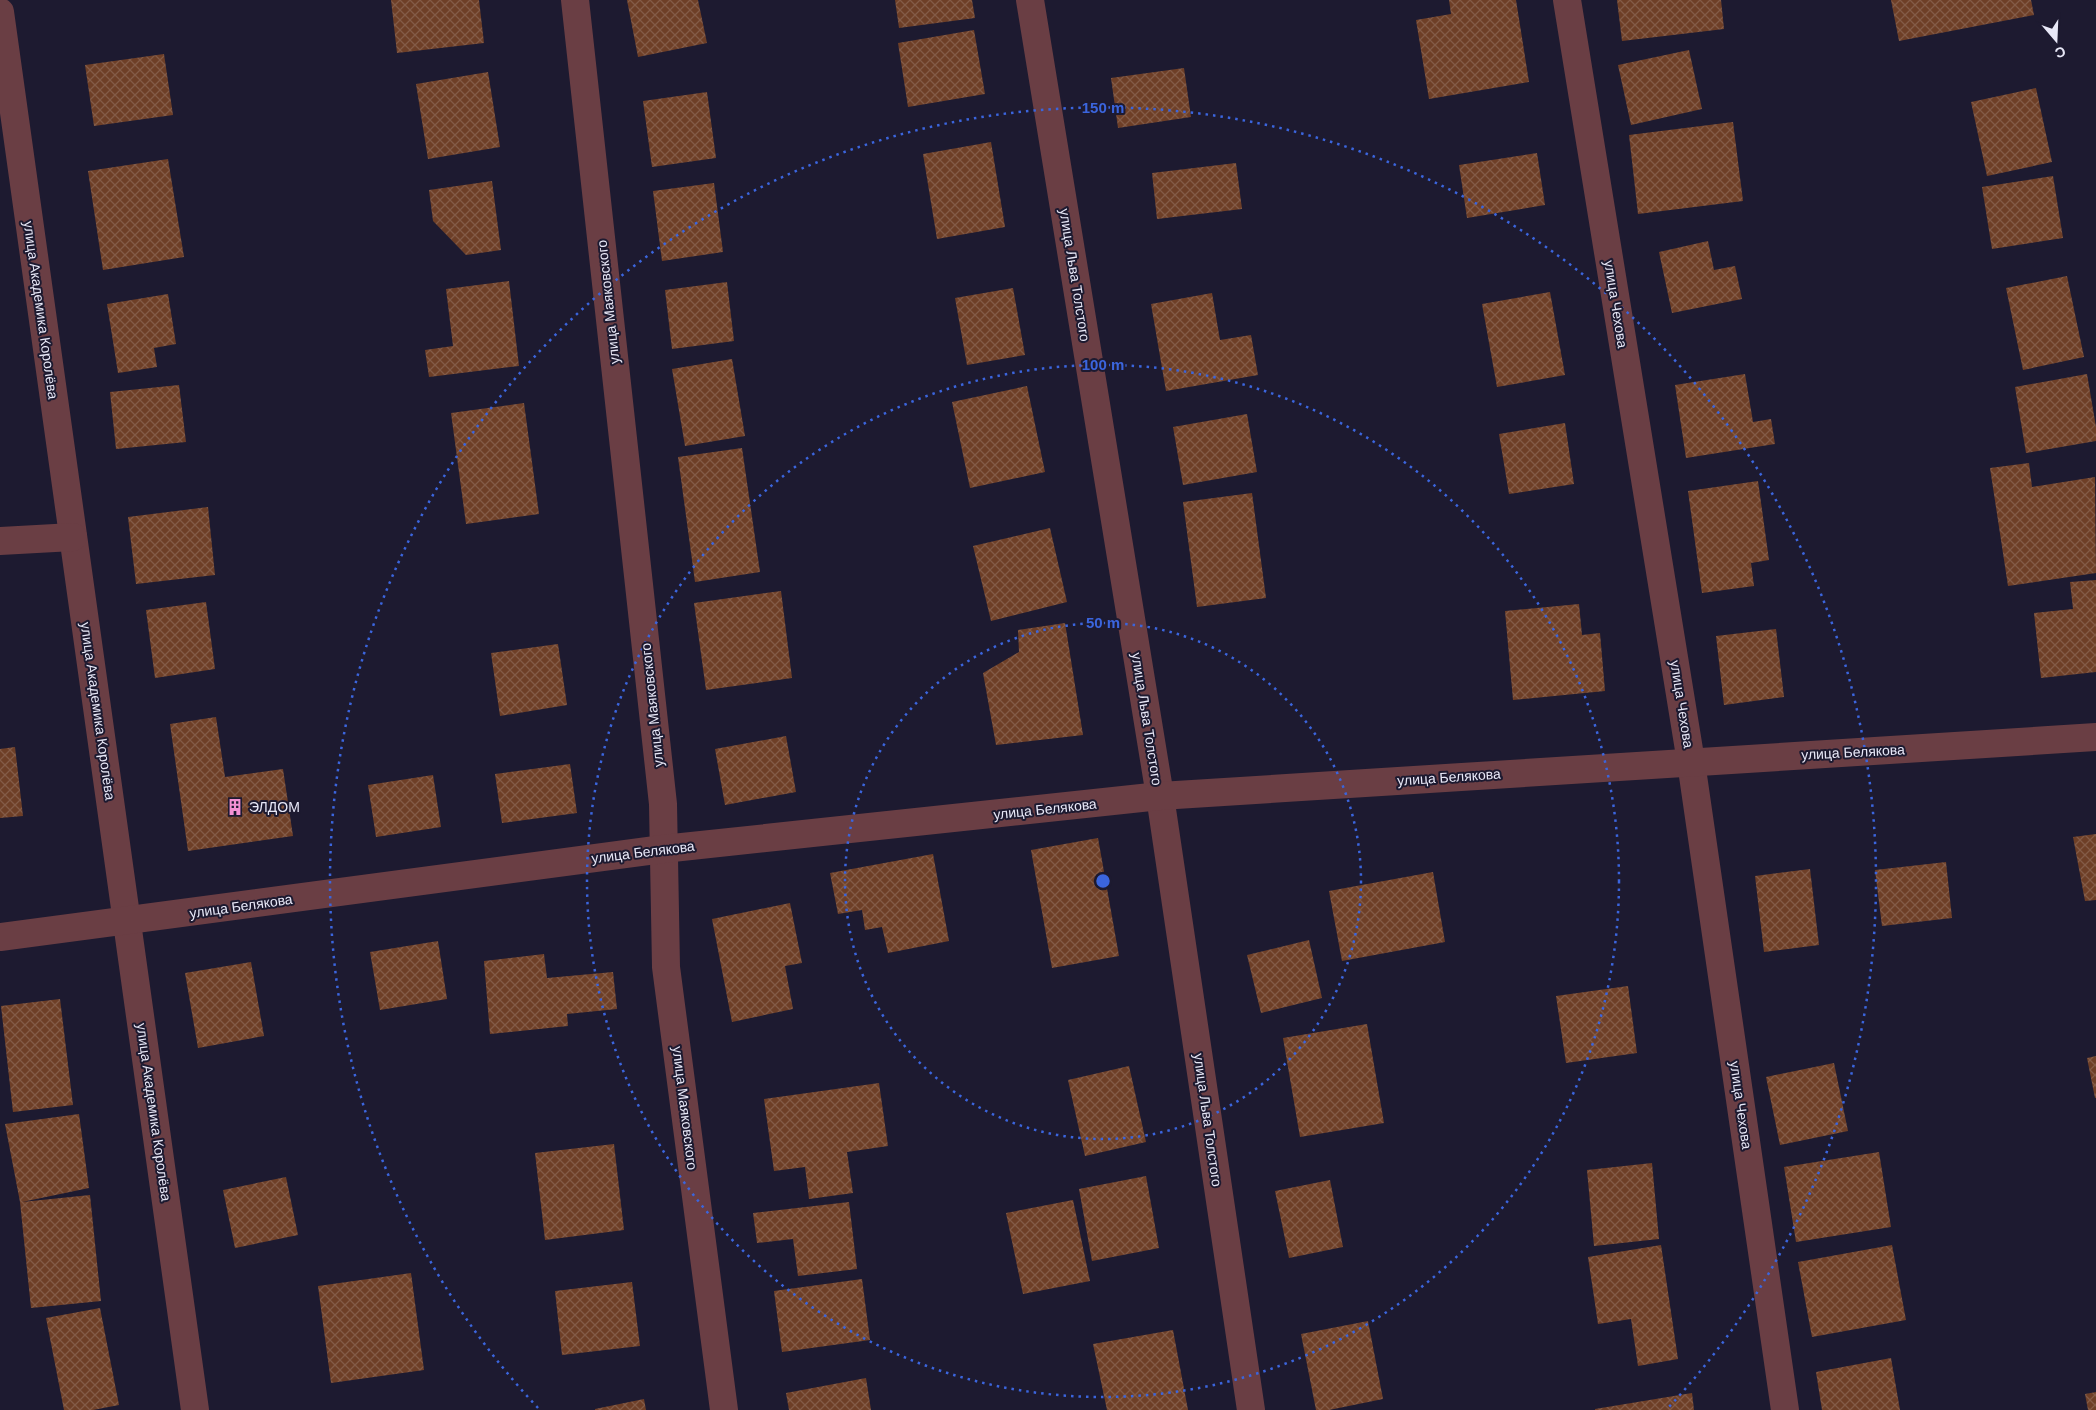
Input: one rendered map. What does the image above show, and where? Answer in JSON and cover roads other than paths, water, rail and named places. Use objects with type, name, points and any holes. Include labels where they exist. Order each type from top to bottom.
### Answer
[{"type":"street","name":"улица Маяковского","points":[[575,0],[663,804],[666,967],[724,1410]]},
{"type":"street","name":"улица Льва Толстого","points":[[1030,0],[1160,796],[1251,1410]]},
{"type":"street","name":"улица Чехова","points":[[1566,0],[1691,762],[1785,1410]]},
{"type":"street","name":"улица Академика Королёва","points":[[0,12],[195,1410]]},
{"type":"street","points":[[0,541],[74,537]]},
{"type":"street","name":"улица Белякова","points":[[0,937],[663,849],[1160,796],[2096,737]]},
{"type":"place","name":"ЭЛДОМ","points":[[235,807]]}]
